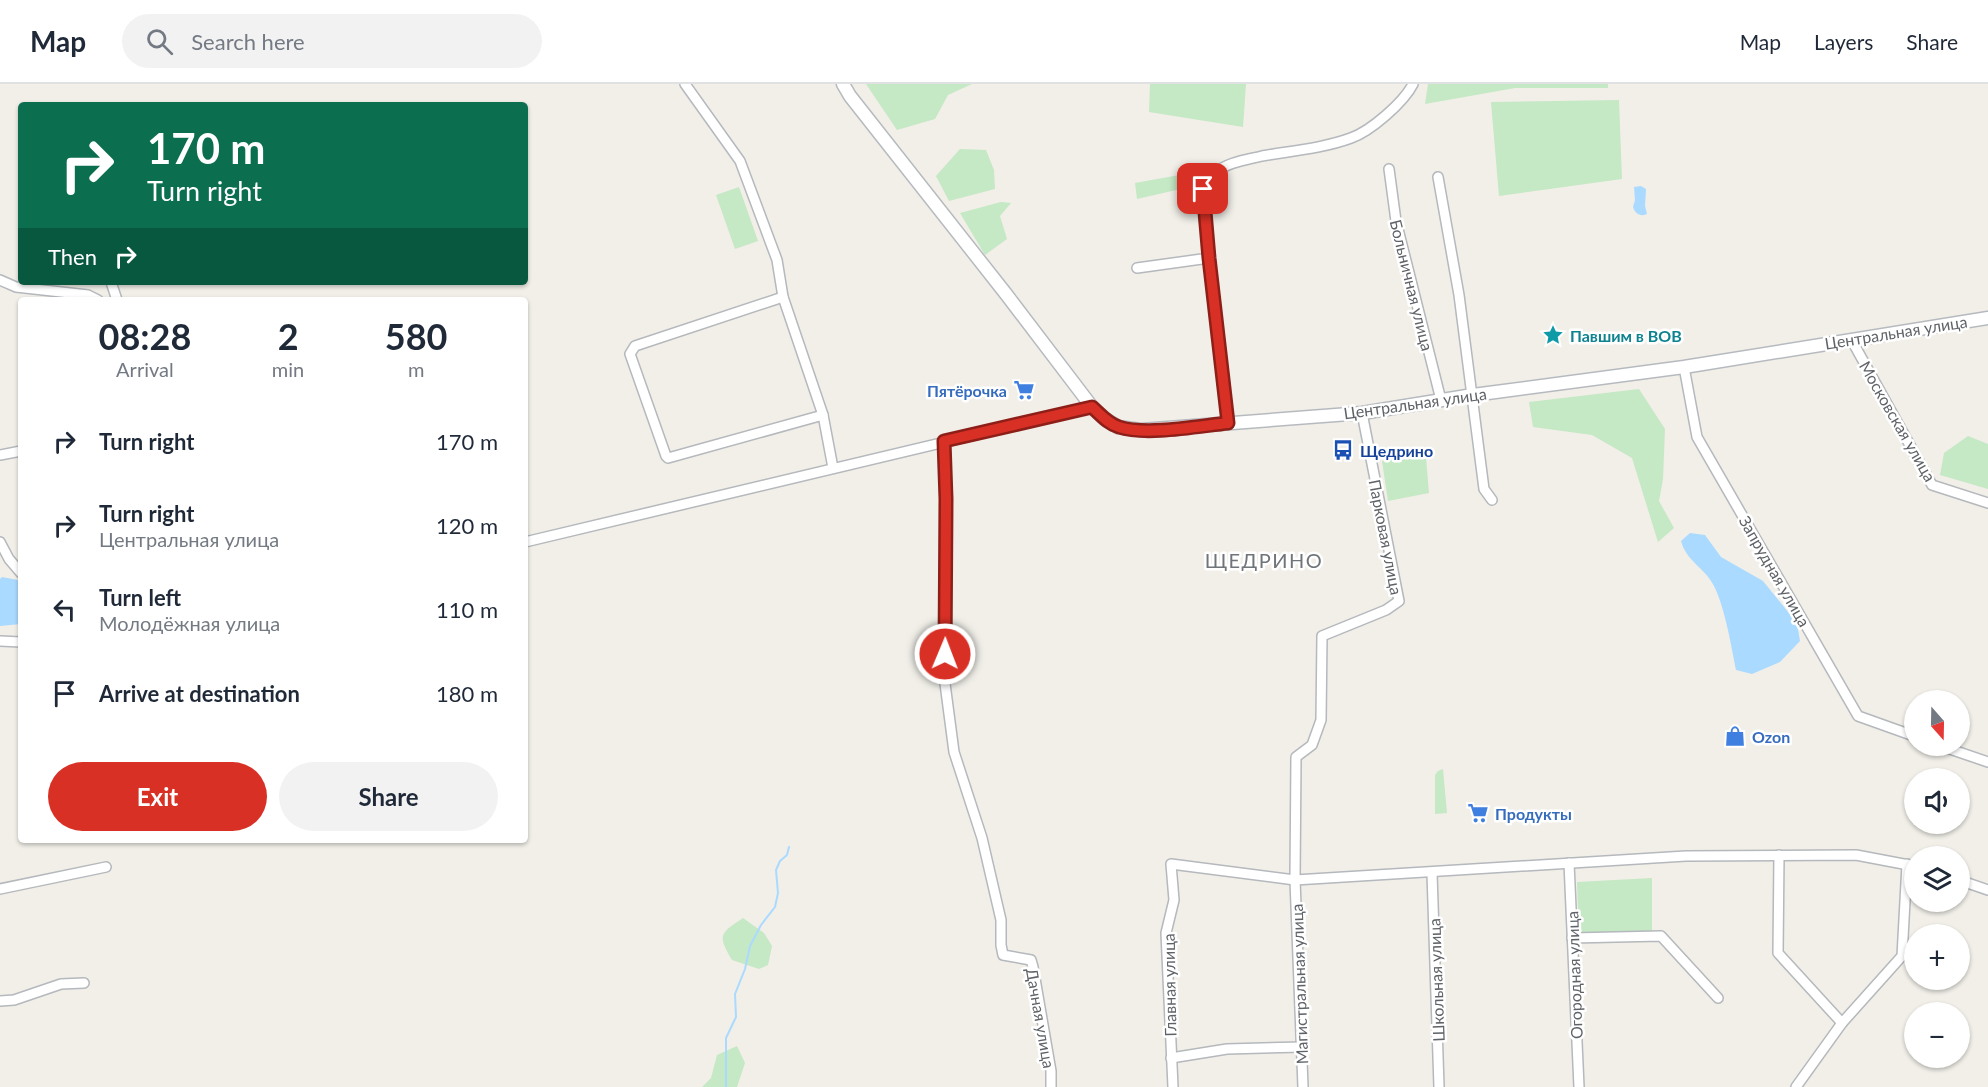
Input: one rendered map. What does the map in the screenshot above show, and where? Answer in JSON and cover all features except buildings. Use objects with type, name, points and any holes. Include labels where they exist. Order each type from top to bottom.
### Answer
[{"type":"street","points":[[685,84],[740,161],[777,260],[783,297],[823,415],[833,468]]},
{"type":"street","name":"Центральная улица","points":[[843,84],[1092,407],[1118,427],[1141,430],[1173,429],[1362,413],[1473,395],[1684,367],[1988,318]]},
{"type":"street","points":[[1228,423],[1203,189],[1207,181],[1216,172],[1240,160],[1352,138],[1377,122],[1405,96],[1413,84]]},
{"type":"street","name":"Больничная улица","points":[[1389,169],[1396,221],[1441,400]]},
{"type":"street","points":[[1437,177],[1459,294],[1484,489],[1492,500]]},
{"type":"street","points":[[1137,268],[1145,265],[1209,258]]},
{"type":"street","points":[[0,280],[16,287],[90,297]]},
{"type":"street","points":[[783,297],[635,346],[630,354],[668,458],[823,415]]},
{"type":"street","name":"Московская улица","points":[[1851,339],[1932,485],[1988,503]]},
{"type":"street","name":"Запрудная улица","points":[[1684,367],[1697,437],[1858,716],[1904,732]]},
{"type":"street","points":[[528,541],[1092,407]]},
{"type":"street","name":"Парковая улица","points":[[1321,720],[1322,636],[1386,610],[1399,601],[1362,413]]},
{"type":"street","name":"Дачная улица","points":[[944,441],[946,499],[944,676],[954,752],[980,831],[1001,920],[1003,955],[1031,960],[1052,1071],[1051,1087]]},
{"type":"street","points":[[0,455],[18,452]]},
{"type":"street","points":[[0,542],[4,561],[18,571]]},
{"type":"street","points":[[0,641],[18,642]]},
{"type":"street","name":"Магистральная улица","points":[[1303,1087],[1295,880],[1296,757],[1312,745],[1321,720]]},
{"type":"street","points":[[1970,756],[1988,762]]},
{"type":"street","points":[[1779,855],[1778,953],[1842,1023]]},
{"type":"street","points":[[1295,880],[1686,856],[1856,855],[1904,864]]},
{"type":"street","name":"Огородная улица","points":[[1569,863],[1579,1087]]},
{"type":"street","name":"Главная улица","points":[[1173,1087],[1166,933],[1174,900],[1172,864],[1295,880]]},
{"type":"street","points":[[0,889],[106,867]]},
{"type":"street","name":"Школьная улица","points":[[1432,873],[1439,1087]]},
{"type":"street","points":[[1970,884],[1988,890]]},
{"type":"street","points":[[1796,1087],[1842,1023],[1902,956],[1906,912]]},
{"type":"street","points":[[1572,938],[1660,936],[1718,998]]},
{"type":"street","points":[[0,1001],[14,1000],[61,984],[84,983]]},
{"type":"street","points":[[1171,1058],[1227,1049],[1302,1047]]},
{"type":"green space","points":[[866,84],[972,84],[948,95],[935,119],[897,130]]},
{"type":"green space","points":[[1150,84],[1246,84],[1243,127],[1149,112]]},
{"type":"green space","points":[[1428,84],[1608,84],[1608,88],[1515,88],[1425,104]]},
{"type":"green space","points":[[1619,100],[1622,179],[1499,196],[1491,102]]},
{"type":"green space","points":[[960,149],[986,150],[994,170],[995,189],[949,201],[936,176]]},
{"type":"green space","points":[[1196,172],[1198,185],[1137,199],[1135,183]]},
{"type":"green space","points":[[739,187],[758,241],[735,249],[716,195]]},
{"type":"green space","points":[[1001,202],[1011,203],[1000,216],[1007,239],[985,255],[960,213]]},
{"type":"green space","points":[[1639,389],[1665,429],[1663,479],[1659,501],[1674,528],[1658,542],[1632,458],[1592,435],[1533,427],[1529,402]]},
{"type":"green space","points":[[1968,436],[1988,444],[1988,489],[1940,475],[1944,453]]},
{"type":"green space","points":[[1426,458],[1429,493],[1388,501],[1382,461]]},
{"type":"green space","points":[[1443,769],[1447,813],[1435,814],[1435,775]]},
{"type":"green space","points":[[1652,878],[1652,932],[1579,934],[1577,882]]},
{"type":"green space","points":[[743,918],[764,933],[772,946],[768,965],[759,969],[732,960],[724,945],[725,931]]},
{"type":"green space","points":[[737,1046],[745,1063],[737,1087],[702,1087],[711,1078],[717,1055]]},
{"type":"water","points":[[1641,186],[1646,189],[1647,214],[1643,215],[1637,213],[1633,207],[1634,187]]},
{"type":"water","points":[[1690,533],[1705,535],[1721,557],[1763,581],[1797,623],[1800,641],[1780,662],[1752,674],[1736,670],[1718,595],[1710,580],[1687,554],[1681,541]]},
{"type":"water","points":[[2,577],[18,580],[18,624],[0,626],[0,579]]},
{"type":"waterway","points":[[726,1087],[726,1038],[736,1017],[735,994],[745,969],[750,946],[761,925],[775,907],[778,893],[776,870],[780,861],[787,855],[789,847]]},
{"type":"place","name":"Павшим в ВОВ","points":[[1553,335]]},
{"type":"place","name":"Пятёрочка","points":[[1024,390]]},
{"type":"place","name":"Щедрино","points":[[1343,450]]},
{"type":"place","name":"Ozon","points":[[1735,736]]},
{"type":"place","name":"Продукты","points":[[1478,813]]},
{"type":"district","name":"ЩЕДРИНО","points":[[1264,560]]},
{"type":"route","points":[[945,654],[944,441],[1092,407],[1118,427],[1130,429],[1173,429],[1228,423],[1203,189]]}]
